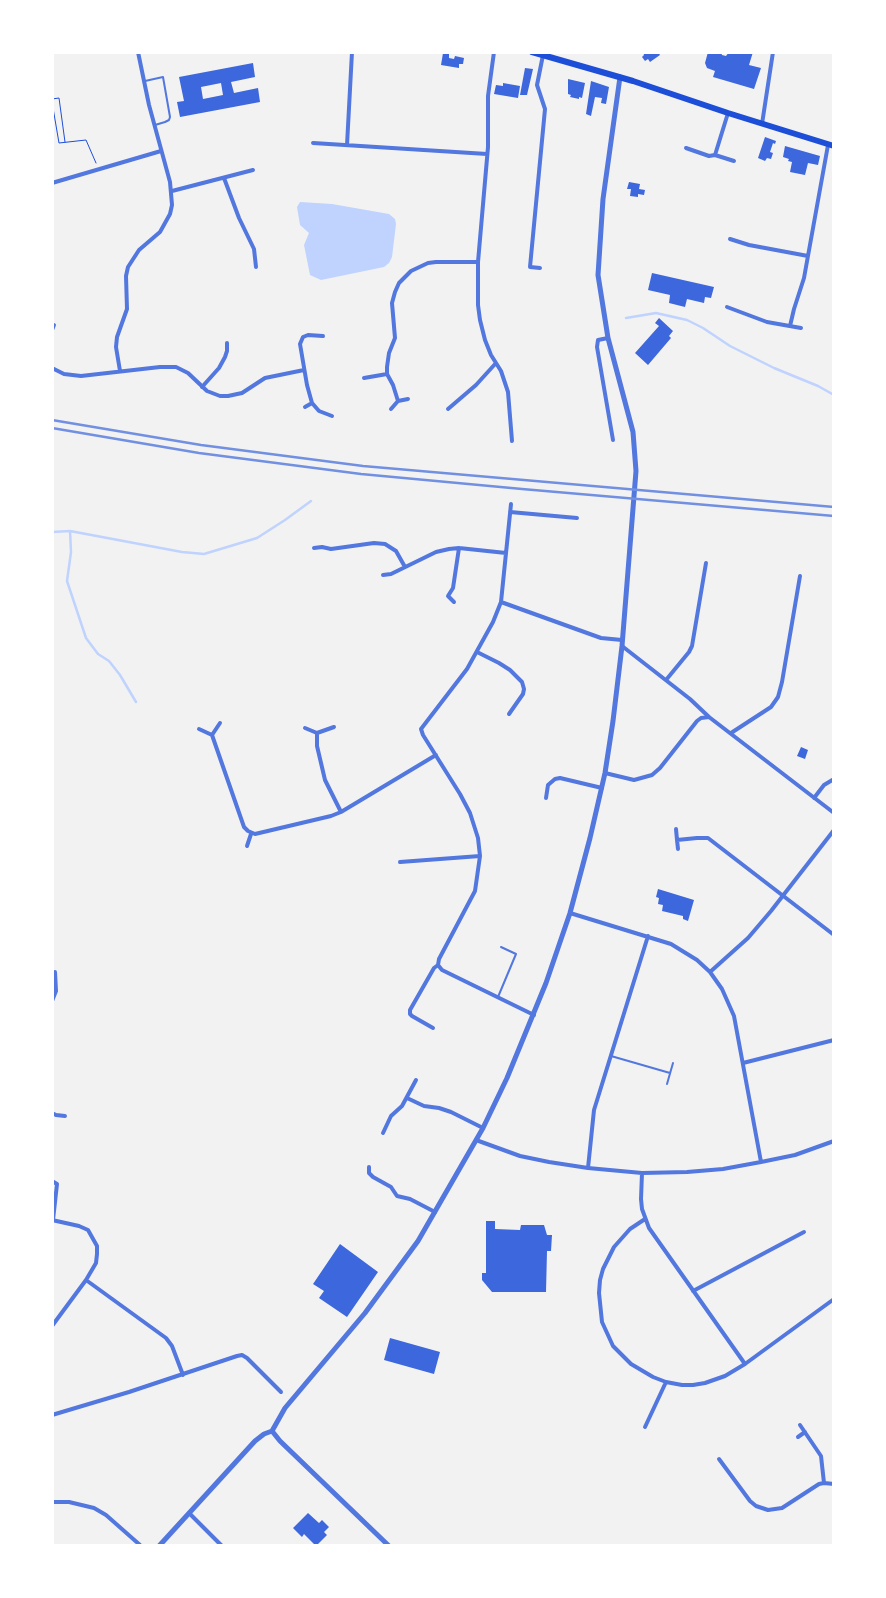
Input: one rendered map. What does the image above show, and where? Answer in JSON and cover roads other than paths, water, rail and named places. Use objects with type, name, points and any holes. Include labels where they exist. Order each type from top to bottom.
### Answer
[{"type":"main road","points":[[532,52],[620,77],[831,145]]},
{"type":"street","points":[[120,371],[116,347],[117,337],[127,309],[126,276],[128,267],[139,250],[154,239],[164,225],[172,205],[172,191],[138,52]]},
{"type":"street","points":[[347,145],[352,52]]},
{"type":"street","points":[[494,52],[488,96],[487,154],[478,262],[478,298],[480,320],[488,348],[501,371],[508,392],[512,441]]},
{"type":"street","points":[[762,124],[774,52]]},
{"type":"street","points":[[540,268],[530,267],[546,109],[538,85],[543,55]]},
{"type":"street","points":[[159,1546],[255,1441],[272,1431],[285,1408],[365,1314],[418,1241],[483,1128],[507,1078],[560,946],[605,773],[622,643],[636,471],[634,432],[608,338],[598,276],[605,177],[620,77]]},
{"type":"street","points":[[715,155],[728,113]]},
{"type":"street","points":[[313,143],[487,154]]},
{"type":"street","points":[[790,326],[804,278],[831,145]]},
{"type":"street","points":[[686,148],[709,156],[715,155],[734,161]]},
{"type":"street","points":[[52,183],[161,151]]},
{"type":"street","points":[[172,191],[253,170]]},
{"type":"street","points":[[224,178],[239,218],[254,249],[256,267]]},
{"type":"street","points":[[730,239],[749,245],[808,256]]},
{"type":"street","points":[[398,401],[387,374],[388,360],[395,338],[392,302],[404,276],[428,263],[478,262]]},
{"type":"street","points":[[727,307],[767,322],[801,328]]},
{"type":"street","points":[[323,336],[308,335],[300,341],[304,370],[312,403],[319,411],[332,416]]},
{"type":"street","points":[[608,338],[598,340],[597,347],[613,440]]},
{"type":"street","points":[[202,388],[219,368],[225,357],[227,342]]},
{"type":"street","points":[[448,409],[476,385],[496,363]]},
{"type":"street","points":[[52,368],[64,374],[81,376],[160,367],[176,367],[188,373],[202,388],[220,396],[236,396],[265,378],[304,370]]},
{"type":"street","points":[[364,378],[387,374]]},
{"type":"street","points":[[391,409],[398,401],[408,399]]},
{"type":"street","points":[[305,407],[312,403]]},
{"type":"street","points":[[433,1028],[412,1016],[410,1010],[434,968],[438,965],[439,959],[475,891],[480,856],[478,838],[470,813],[421,729],[459,681],[493,622],[501,602],[511,504]]},
{"type":"street","points":[[510,512],[577,518]]},
{"type":"street","points":[[314,548],[331,549],[374,543],[385,544],[396,551],[405,567]]},
{"type":"street","points":[[383,575],[391,574],[436,552],[449,549],[459,548],[506,553]]},
{"type":"street","points":[[454,602],[448,596],[453,588],[459,548]]},
{"type":"street","points":[[666,680],[692,646],[706,564]]},
{"type":"street","points":[[391,574],[393,580]]},
{"type":"street","points":[[731,733],[771,707],[778,697],[800,576]]},
{"type":"street","points":[[501,602],[601,638],[622,643],[709,717],[834,813]]},
{"type":"street","points":[[477,652],[510,670],[522,682],[523,694],[509,714]]},
{"type":"street","points":[[605,773],[634,780],[652,775],[660,768],[697,721],[701,718],[709,717]]},
{"type":"street","points":[[212,735],[220,724]]},
{"type":"street","points":[[305,728],[317,733],[334,727]]},
{"type":"street","points":[[199,729],[212,735],[244,826],[251,834]]},
{"type":"street","points":[[317,733],[317,746],[325,780],[341,812]]},
{"type":"street","points":[[251,834],[331,816],[341,812],[436,755]]},
{"type":"street","points":[[546,798],[548,785],[555,779],[560,778],[602,788]]},
{"type":"street","points":[[814,798],[824,784],[834,779]]},
{"type":"street","points":[[676,829],[678,849]]},
{"type":"street","points":[[710,972],[748,938],[834,830]]},
{"type":"street","points":[[247,846],[251,834]]},
{"type":"street","points":[[677,840],[708,838],[834,935]]},
{"type":"street","points":[[400,862],[480,856]]},
{"type":"street","points":[[570,913],[671,944],[710,972],[722,989],[734,1016],[761,1162]]},
{"type":"street","points":[[588,1168],[594,1110],[648,936]]},
{"type":"street","points":[[438,965],[442,970],[534,1014]]},
{"type":"street","points":[[52,1001],[56,991],[55,972]]},
{"type":"street","points":[[52,1011],[52,1016]]},
{"type":"street","points":[[743,1063],[834,1040]]},
{"type":"street","points":[[383,1132],[391,1116],[399,1110],[407,1098],[416,1080]]},
{"type":"street","points":[[407,1098],[424,1106],[452,1112],[483,1128]]},
{"type":"street","points":[[52,1113],[65,1116]]},
{"type":"street","points":[[476,1140],[520,1156],[549,1162],[588,1168],[642,1172],[687,1172],[723,1169],[795,1155],[834,1141]]},
{"type":"street","points":[[369,1167],[369,1173],[373,1178],[392,1188],[398,1196],[410,1199],[435,1212]]},
{"type":"street","points":[[642,1172],[641,1199],[645,1219],[654,1236],[745,1364]]},
{"type":"street","points":[[52,1181],[57,1184],[53,1220],[88,1230],[97,1246],[96,1263],[86,1280],[52,1326]]},
{"type":"street","points":[[645,1219],[620,1238],[608,1257],[600,1280],[599,1306],[607,1334],[613,1346],[641,1371],[666,1382],[682,1384],[706,1383],[725,1376],[745,1364],[834,1299]]},
{"type":"street","points":[[693,1291],[804,1232]]},
{"type":"street","points":[[86,1280],[166,1338],[172,1346],[183,1375]]},
{"type":"street","points":[[52,1415],[242,1355],[281,1392]]},
{"type":"street","points":[[645,1427],[666,1382]]},
{"type":"street","points":[[277,1388],[281,1384]]},
{"type":"street","points":[[800,1425],[821,1456],[824,1483]]},
{"type":"street","points":[[272,1431],[280,1441],[389,1546]]},
{"type":"street","points":[[798,1437],[805,1432]]},
{"type":"street","points":[[718,1459],[750,1501],[756,1506],[768,1510],[782,1508],[812,1488],[824,1483],[834,1484]]},
{"type":"street","points":[[52,1502],[70,1502],[94,1508],[106,1515],[140,1545]]},
{"type":"street","points":[[189,1513],[222,1546]]},
{"type":"lane","points":[[144,81],[163,77],[170,117],[169,120],[155,125]]},
{"type":"lane","points":[[498,997],[516,954],[501,947]]},
{"type":"lane","points":[[611,1056],[670,1073]]},
{"type":"lane","points":[[667,1084],[674,1063]]},
{"type":"water","points":[[300,202],[332,204],[389,214],[395,219],[396,224],[392,257],[389,263],[384,267],[321,280],[310,275],[304,245],[309,233],[300,225],[297,207]]},
{"type":"waterway","points":[[626,318],[656,313],[687,320],[730,346],[834,395]]},
{"type":"waterway","points":[[52,532],[70,531],[182,552],[204,554],[257,538],[311,501]]},
{"type":"waterway","points":[[70,531],[71,552],[67,581],[86,638],[98,654],[109,661],[120,675],[136,702]]},
{"type":"railway","points":[[52,420],[201,445],[363,466],[834,507]]},
{"type":"railway","points":[[52,428],[199,453],[361,474],[834,516]]}]
